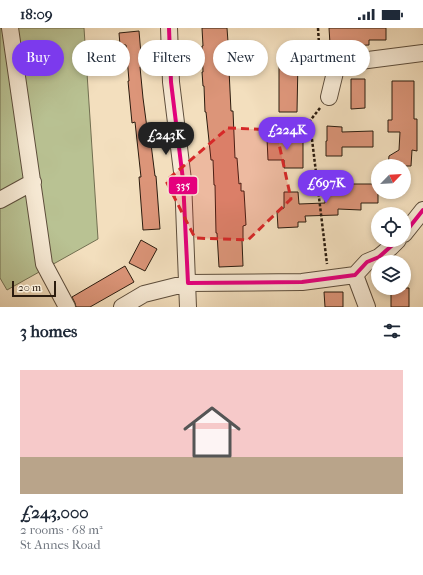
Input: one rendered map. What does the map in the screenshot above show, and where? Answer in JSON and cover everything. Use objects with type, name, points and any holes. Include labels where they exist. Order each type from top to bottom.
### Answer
[{"type":"street","points":[[169,28],[171,82],[183,180],[188,307]]},
{"type":"street","points":[[7,33],[33,182],[44,264],[67,307]]},
{"type":"street","points":[[370,60],[423,53]]},
{"type":"street","points":[[329,97],[333,76]]},
{"type":"street","points":[[0,200],[33,182]]},
{"type":"street","points":[[411,225],[423,210]]},
{"type":"street","points":[[122,307],[144,294],[188,283],[302,282],[355,275],[367,262],[379,257],[391,247]]},
{"type":"street","points":[[355,275],[367,307]]},
{"type":"path","points":[[318,28],[319,40]]},
{"type":"path","points":[[329,97],[309,122],[329,278]]},
{"type":"highlighted area","points":[[228,128],[276,130],[291,199],[248,240],[195,238],[166,181]]},
{"type":"green space","points":[[0,28],[84,28],[85,40],[72,40],[72,76],[87,76],[98,239],[7,290],[0,278]]},
{"type":"building","points":[[202,28],[227,28],[228,40],[213,40],[213,76],[229,76],[231,111],[233,111],[235,158],[237,158],[239,184],[241,183],[241,191],[244,191],[246,225],[243,226],[243,266],[219,267],[213,160],[211,160],[203,86],[202,76],[205,76],[205,40],[203,40]]},
{"type":"building","points":[[329,28],[386,28],[386,40],[330,40]]},
{"type":"building","points":[[139,31],[138,76],[141,76],[147,128],[149,128],[156,176],[160,229],[143,230],[139,177],[141,177],[135,122],[132,123],[128,81],[129,76],[130,76],[130,40],[120,40],[119,33]]},
{"type":"building","points":[[279,76],[298,76],[297,112],[279,112]]},
{"type":"building","points":[[351,79],[365,79],[365,108],[351,109]]},
{"type":"building","points":[[392,81],[414,81],[414,119],[417,119],[417,151],[412,150],[411,166],[411,159],[389,159],[389,156],[399,150],[400,132],[388,132],[388,120],[392,120]]},
{"type":"building","points":[[327,126],[342,127],[342,132],[373,131],[373,147],[342,147],[342,156],[326,156]]},
{"type":"building","points":[[303,137],[303,168],[284,168],[284,160],[268,160],[267,138]]},
{"type":"building","points":[[349,184],[371,184],[371,199],[378,199],[378,203],[361,203],[361,210],[338,209],[338,215],[305,216],[306,222],[298,222],[298,227],[278,228],[277,211],[284,208],[284,192],[298,192],[299,204],[325,203],[325,190],[349,190]]},
{"type":"building","points":[[141,240],[157,249],[145,271],[129,263]]},
{"type":"building","points":[[125,266],[134,282],[90,307],[76,307],[72,297]]},
{"type":"building","points":[[324,292],[343,292],[343,307],[325,307]]},
{"type":"building","points":[[391,295],[409,295],[409,307],[391,307]]},
{"type":"transit line","name":"335","points":[[169,28],[171,82],[183,180],[188,283]]},
{"type":"transit line","name":"335","points":[[411,225],[423,210]]},
{"type":"transit line","name":"335","points":[[188,283],[302,282],[355,275],[367,262],[379,257],[390,247]]}]
